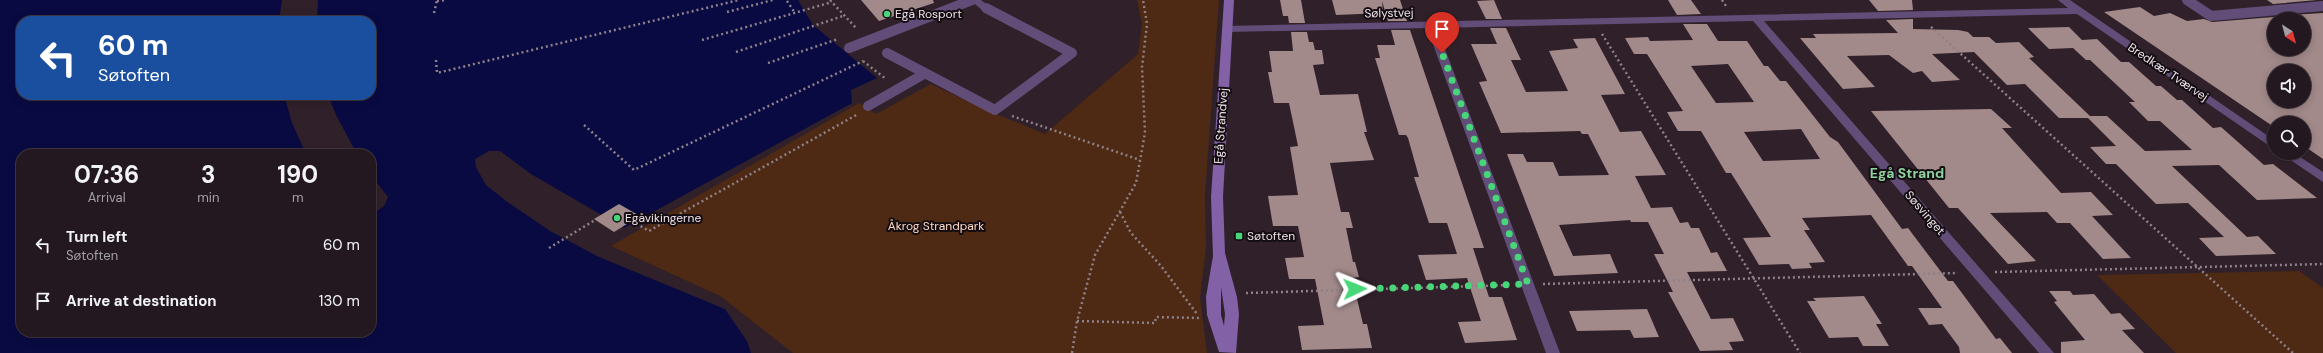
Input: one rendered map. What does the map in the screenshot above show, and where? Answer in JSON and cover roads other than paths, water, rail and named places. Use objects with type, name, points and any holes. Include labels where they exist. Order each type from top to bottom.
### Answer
[{"type":"street","points":[[973,0],[986,8]]},
{"type":"street","name":"Egå Strandvej","points":[[1228,353],[1214,315],[1213,297],[1219,253],[1218,178],[1229,0]]},
{"type":"street","name":"Bredkær Tværvej","points":[[2063,0],[2267,140]]},
{"type":"street","name":"Sølystvej","points":[[1227,29],[2079,11]]},
{"type":"street","name":"Søsvinget","points":[[1756,18],[2047,353]]},
{"type":"street","points":[[1431,25],[1553,353]]},
{"type":"street","points":[[2296,160],[2323,178]]},
{"type":"street","name":"Egå Strandvej","points":[[1219,253],[1229,293],[1232,314],[1228,353]]},
{"type":"lane","points":[[849,48],[973,0]]},
{"type":"lane","points":[[2187,0],[2212,16],[2323,6]]},
{"type":"lane","points":[[887,53],[924,74],[995,110],[1072,53],[986,8]]},
{"type":"lane","points":[[868,106],[924,74]]},
{"type":"place","name":"Egå Rosport","points":[[887,14]]},
{"type":"place","name":"Egåvikingerne","points":[[617,218]]},
{"type":"place","name":"Søtoften","points":[[1239,236]]},
{"type":"district","name":"Egå Strand","points":[[1907,173]]},
{"type":"park label","name":"Åkrog Strandpark","points":[[936,226]]}]
